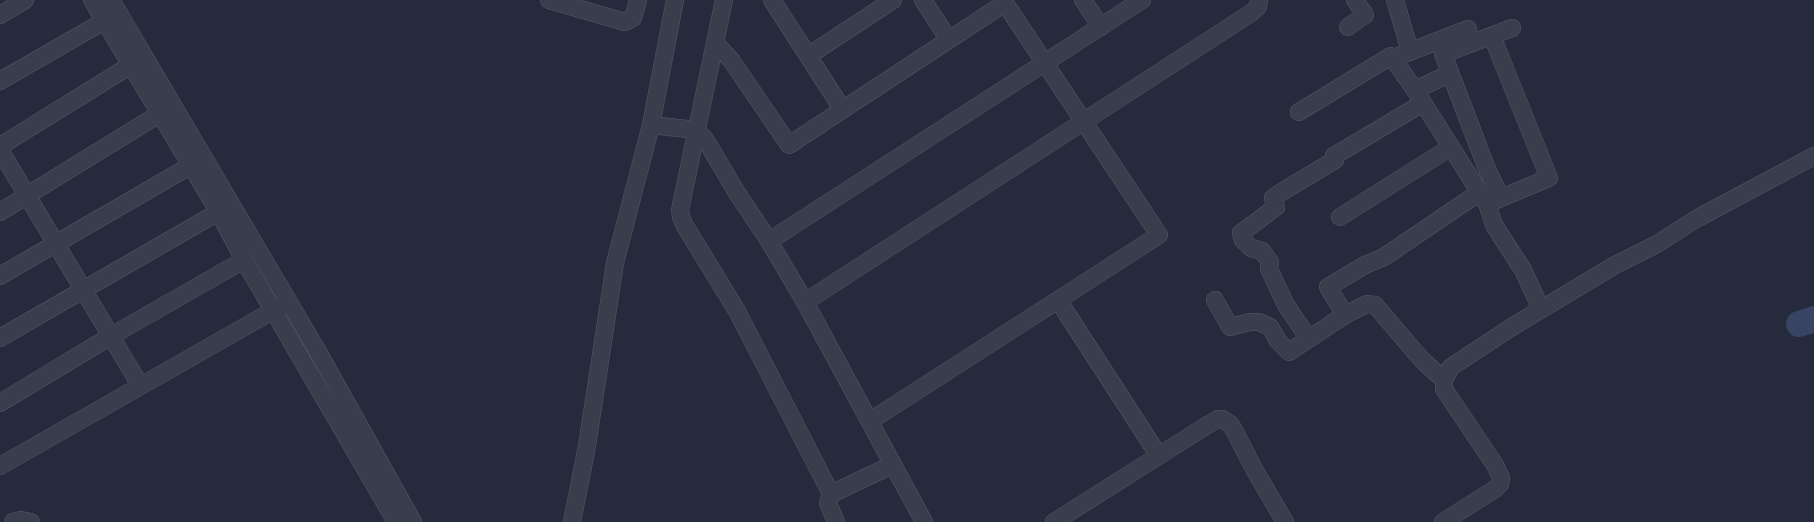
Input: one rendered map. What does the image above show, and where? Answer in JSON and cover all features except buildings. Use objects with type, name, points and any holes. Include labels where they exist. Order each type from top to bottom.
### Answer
[{"type":"street","points":[[0,15],[25,0]]},
{"type":"street","points":[[92,0],[112,12],[166,110],[224,208],[288,302],[413,522]]},
{"type":"street","points":[[549,0],[625,22],[633,18],[638,0]]},
{"type":"street","points":[[572,522],[587,446],[615,263],[651,125],[675,0]]},
{"type":"street","points":[[724,0],[680,210],[683,222],[737,311],[831,494],[828,503],[836,522]]},
{"type":"street","points":[[808,56],[892,0]]},
{"type":"street","points":[[923,0],[949,40]]},
{"type":"street","points":[[1084,0],[1101,27]]},
{"type":"street","points":[[769,241],[1142,0]]},
{"type":"street","points":[[1348,27],[1365,15],[1355,0]]},
{"type":"street","points":[[1395,0],[1405,53],[1468,29]]},
{"type":"street","points":[[776,1],[808,56],[843,110]]},
{"type":"street","points":[[716,44],[731,60],[789,145],[949,40],[1004,1],[1159,235],[870,421]]},
{"type":"street","points":[[805,302],[1251,13],[1258,7],[1261,1]]},
{"type":"street","points":[[112,12],[131,65],[166,110],[190,166],[224,208],[244,260],[396,522]]},
{"type":"street","points":[[0,81],[112,12]]},
{"type":"street","points":[[1512,28],[1443,54],[1449,74],[1487,169],[1489,198],[1494,225],[1523,270],[1541,309]]},
{"type":"street","points":[[1344,315],[1328,287],[1365,265],[1384,257],[1489,198],[1549,178],[1492,36]]},
{"type":"street","points":[[1299,112],[1391,56],[1419,96],[1451,147],[1489,198]]},
{"type":"street","points":[[0,146],[131,65]]},
{"type":"street","points":[[1309,338],[1286,305],[1269,269],[1270,262],[1262,251],[1251,248],[1243,240],[1241,233],[1276,207],[1273,198],[1335,160],[1334,156],[1449,74]]},
{"type":"street","points":[[0,212],[166,110]]},
{"type":"street","points":[[651,125],[696,130],[705,139],[769,241],[805,302],[924,522]]},
{"type":"street","points":[[1340,217],[1451,147]]},
{"type":"street","points":[[0,150],[140,385]]},
{"type":"street","points":[[1443,522],[1495,489],[1500,484],[1501,478],[1495,465],[1444,389],[1444,380],[1451,367],[1541,309],[1615,265],[1657,244],[1696,219],[1814,156]]},
{"type":"street","points":[[0,276],[190,166]]},
{"type":"street","points":[[0,338],[82,289],[224,208]]},
{"type":"street","points":[[0,403],[111,336],[244,260]]},
{"type":"street","points":[[1058,300],[1159,456]]},
{"type":"street","points":[[1215,300],[1230,327],[1250,322],[1259,322],[1270,327],[1278,341],[1289,352],[1344,315],[1367,304],[1375,305],[1422,360],[1444,380]]},
{"type":"street","points":[[1,464],[288,302]]},
{"type":"street","points":[[1054,522],[1218,419],[1226,421],[1234,430],[1254,469],[1285,522]]},
{"type":"street","points":[[831,494],[892,465]]},
{"type":"street","points":[[14,522],[20,520],[31,522]]},
{"type":"waterway","points":[[1799,324],[1814,319]]}]
